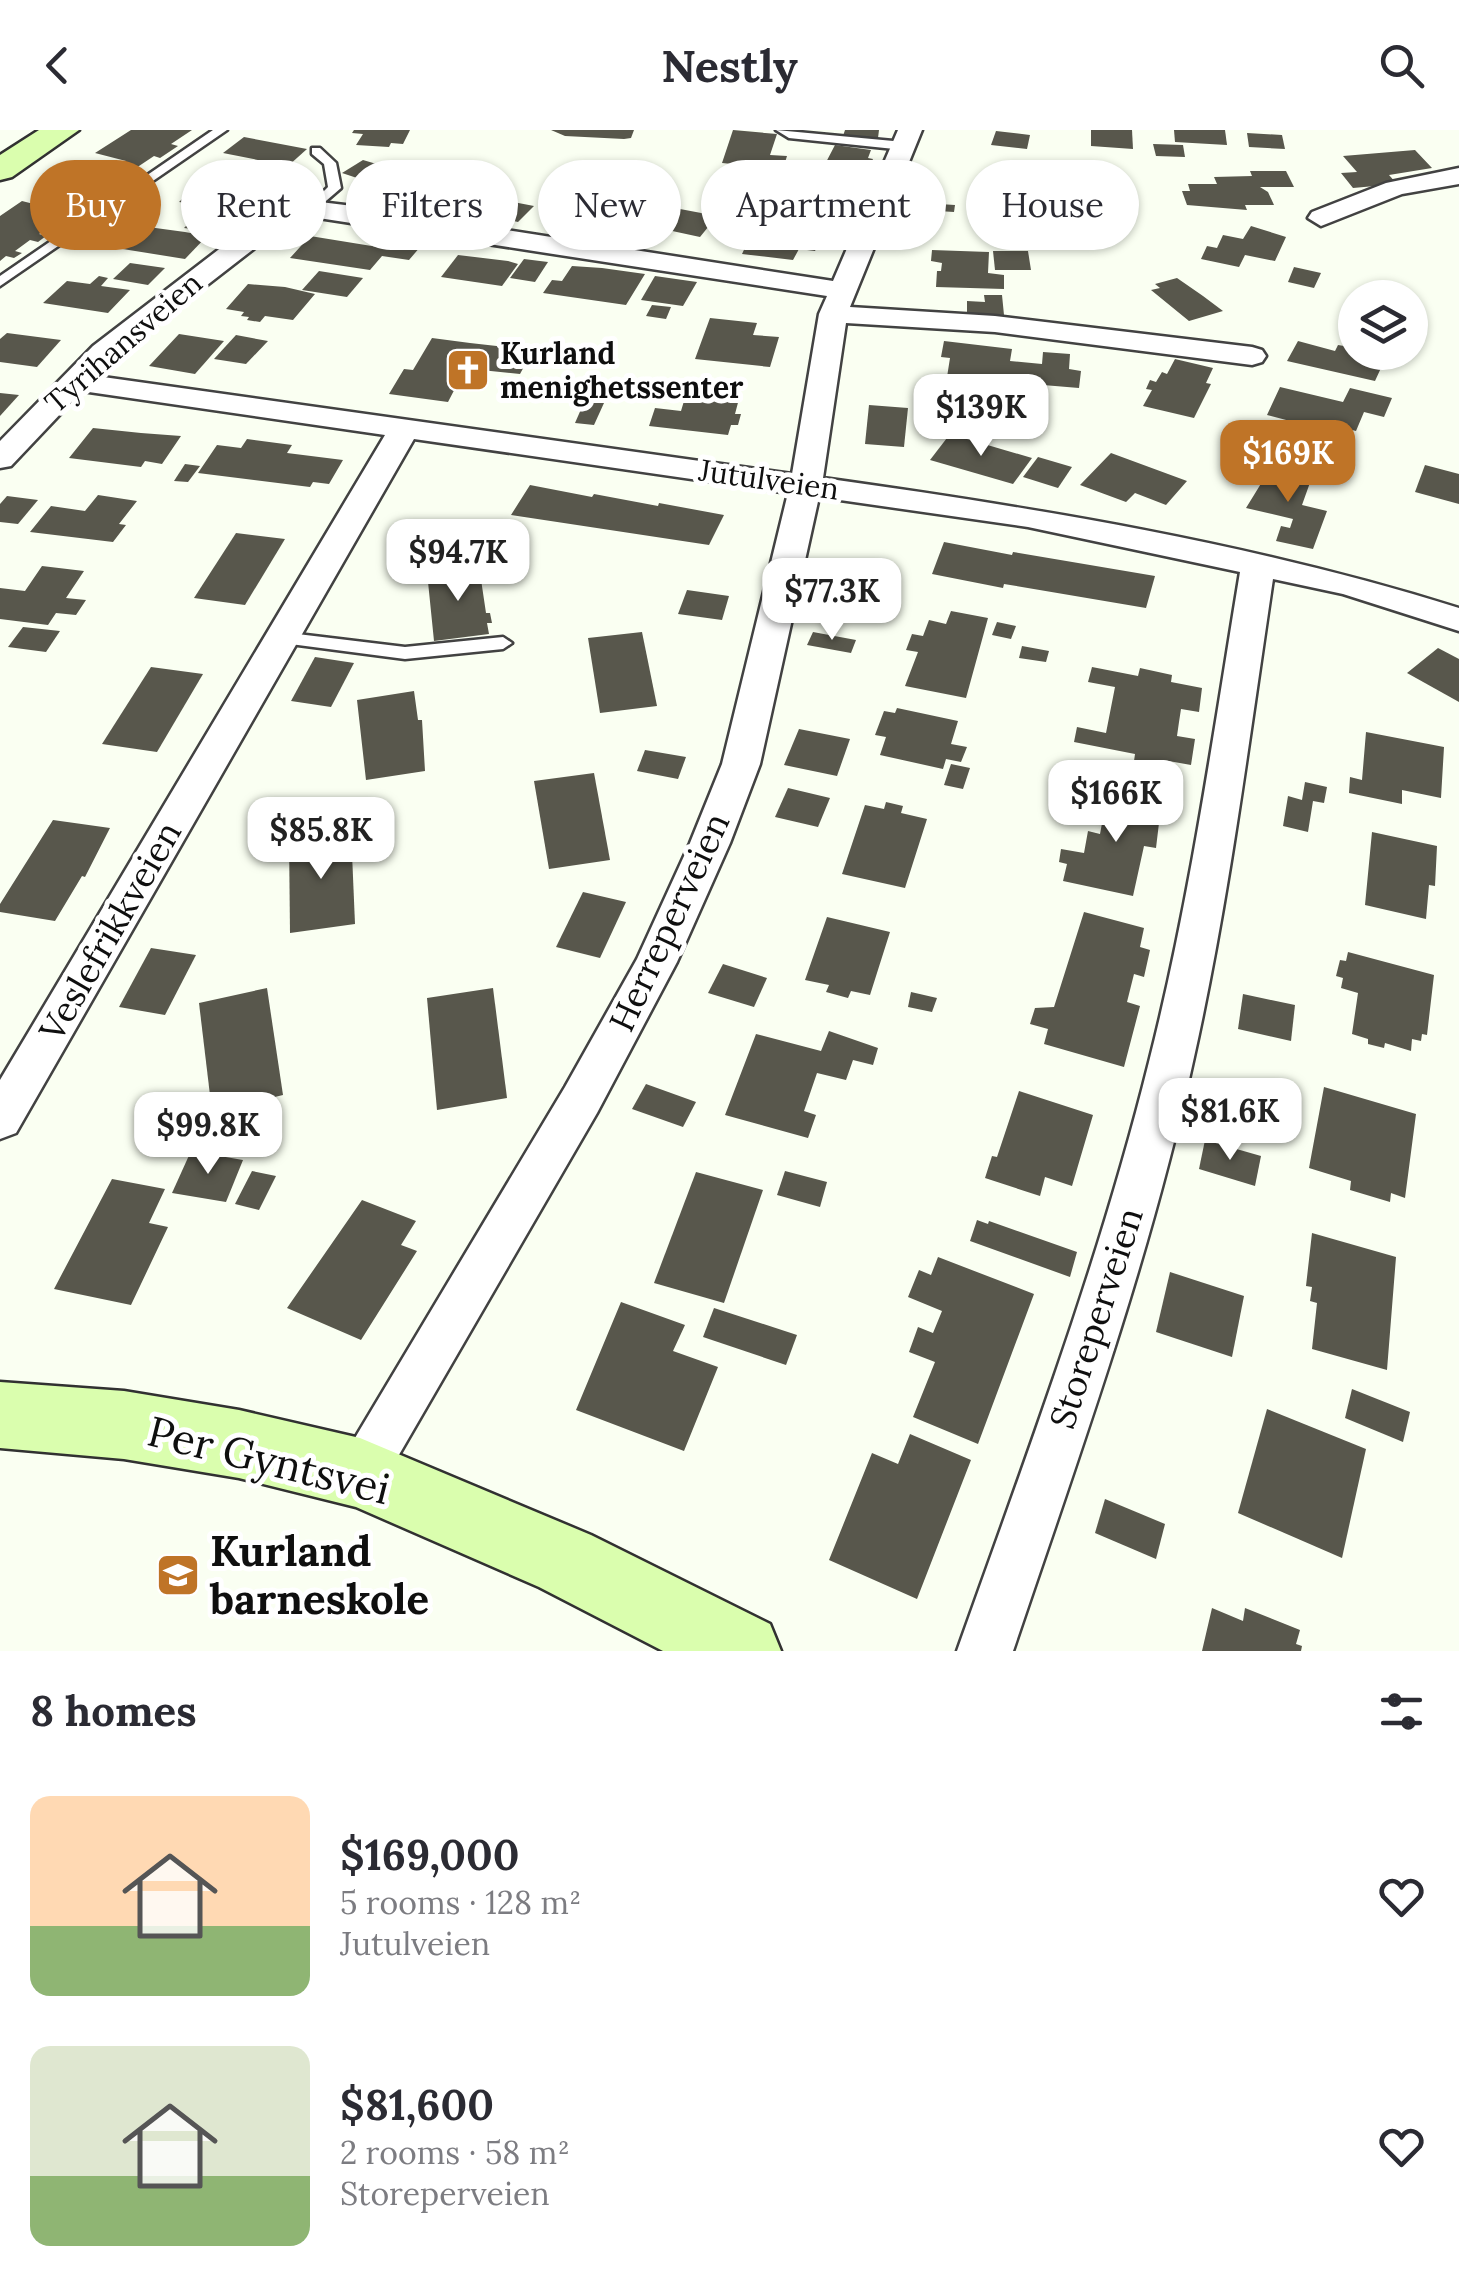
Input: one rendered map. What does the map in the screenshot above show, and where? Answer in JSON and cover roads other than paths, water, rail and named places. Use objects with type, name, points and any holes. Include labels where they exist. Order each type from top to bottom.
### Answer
[{"type":"street","points":[[0,170],[62,130]]},
{"type":"street","name":"Herreperveien","points":[[360,1473],[581,1100],[656,962],[703,860],[741,764],[806,484],[837,302],[907,138]]},
{"type":"street","points":[[1321,218],[1396,188],[1459,176]]},
{"type":"street","name":"Tyrihansveien","points":[[326,211],[837,302]]},
{"type":"street","name":"Tyrihansveien","points":[[0,459],[71,381],[234,250]]},
{"type":"street","points":[[837,302],[1252,356]]},
{"type":"street","name":"Jutulveien","points":[[71,381],[1028,518],[1366,590],[1456,614]]},
{"type":"street","name":"Veslefrikkveien","points":[[0,1120],[403,431]]},
{"type":"street","name":"Storeperveien","points":[[985,1651],[1082,1371],[1172,1058],[1222,800],[1258,566]]},
{"type":"street","name":"Per Gyntsvei","points":[[0,1415],[124,1425],[238,1444],[360,1473],[565,1561],[742,1651]]},
{"type":"lane","points":[[0,282],[220,130]]},
{"type":"lane","name":"Herreperveien","points":[[782,130],[808,137],[907,138]]},
{"type":"lane","points":[[316,151],[330,162],[335,188],[326,196]]},
{"type":"lane","points":[[281,638],[405,652],[503,643]]},
{"type":"place","name":"Kurland menighetssenter","points":[[468,370]]},
{"type":"place","name":"Kurland barneskole","points":[[178,1575]]}]
